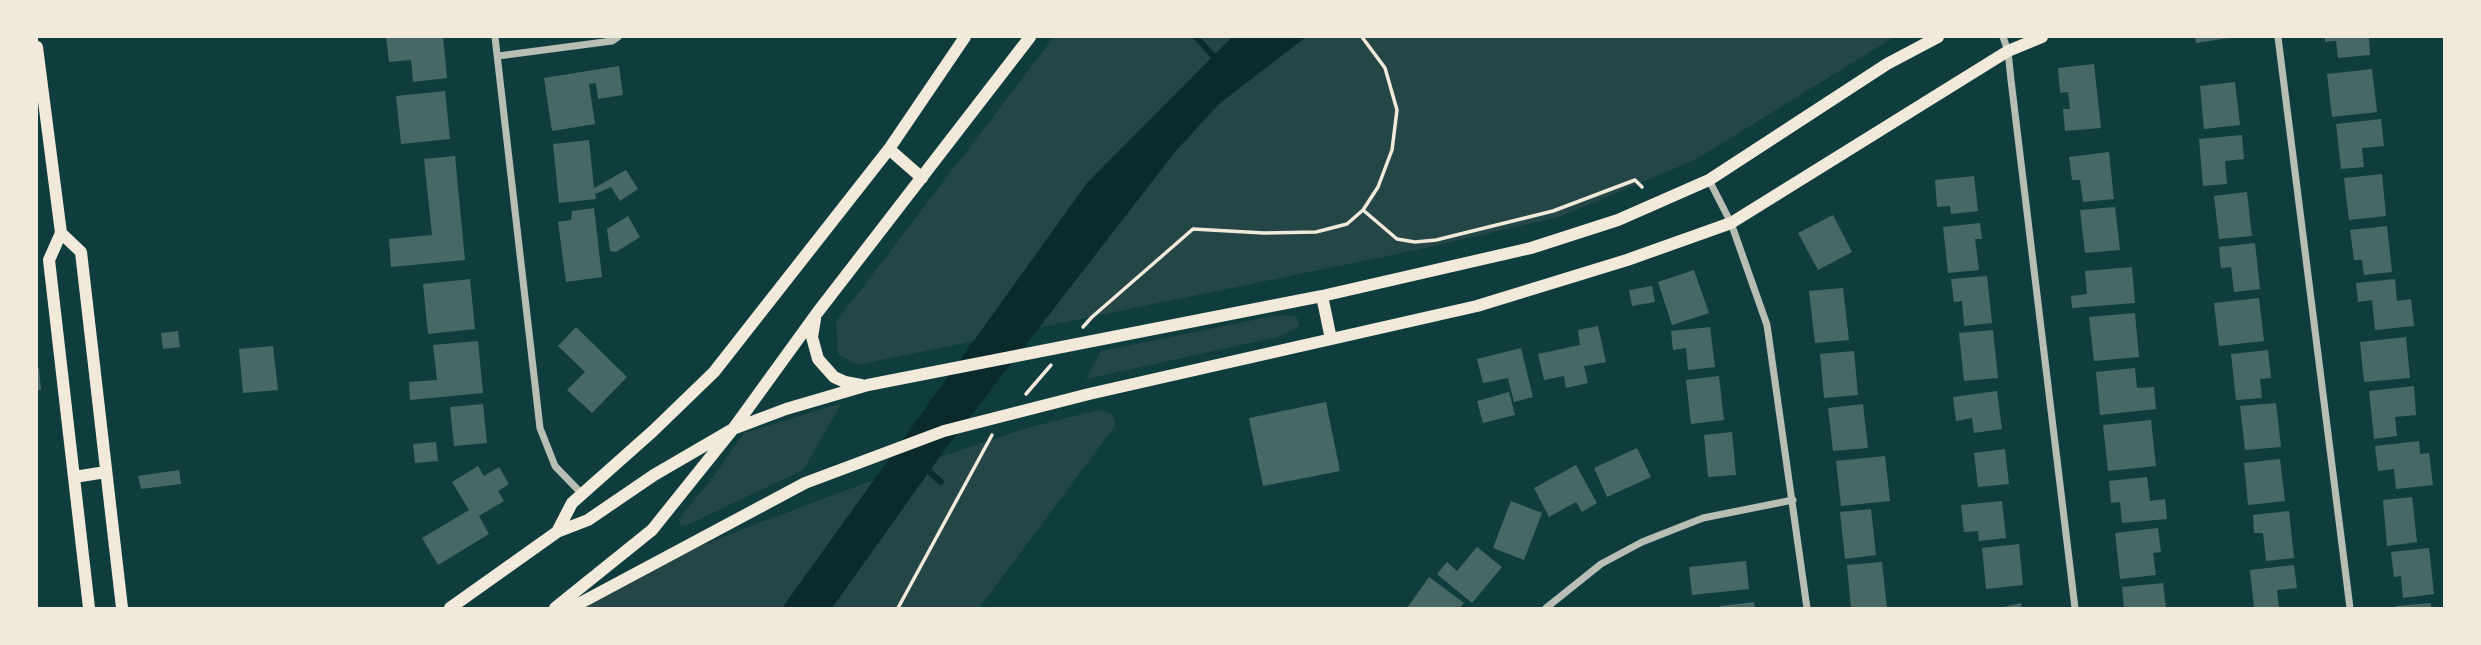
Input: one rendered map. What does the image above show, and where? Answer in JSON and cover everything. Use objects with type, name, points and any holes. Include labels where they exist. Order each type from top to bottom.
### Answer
[{"type":"main road","points":[[557,532],[572,503],[714,372],[889,149],[965,37]]},
{"type":"main road","points":[[555,608],[652,530],[733,429],[817,313],[1030,37]]},
{"type":"main road","points":[[450,608],[557,532],[588,520],[654,475],[733,429],[786,409],[868,385],[1321,296],[1531,247],[1618,220],[1709,180],[1888,64],[1937,37]]},
{"type":"main road","points":[[571,608],[805,483],[944,431],[1089,394],[1477,306],[1627,260],[1731,223],[2008,51],[2042,37]]},
{"type":"main road","points":[[37,50],[61,233],[49,260],[89,608]]},
{"type":"main road","points":[[889,149],[922,177]]},
{"type":"main road","points":[[61,233],[81,252],[122,608]]},
{"type":"main road","points":[[1321,296],[1331,339]]},
{"type":"main road","points":[[817,313],[812,337],[814,348],[825,369],[845,382],[868,385]]},
{"type":"main road","points":[[74,477],[106,472]]},
{"type":"street","points":[[495,37],[540,428],[555,466],[583,494]]},
{"type":"street","points":[[498,57],[612,41],[618,37]]},
{"type":"street","points":[[2003,37],[2008,51],[2076,608]]},
{"type":"street","points":[[2278,37],[2350,608]]},
{"type":"street","points":[[1709,180],[1731,223],[1767,325],[1807,608]]},
{"type":"street","points":[[1546,608],[1601,564],[1642,542],[1703,518],[1793,500]]},
{"type":"path","points":[[1362,37],[1385,68]]},
{"type":"path","points":[[1363,210],[1397,239],[1415,243],[1553,211],[1635,180],[1642,187]]},
{"type":"shaded area","points":[[1054,37],[1894,37],[1695,160],[1559,217],[1421,249],[857,365],[838,354],[836,322]]},
{"type":"shaded area","points":[[1232,37],[1306,37],[1219,104],[1175,152],[946,448],[832,608],[782,608],[1087,183]]},
{"type":"shaded area","points":[[1278,315],[1297,318],[1299,326],[1282,336],[1086,379],[1101,351]]},
{"type":"shaded area","points":[[842,403],[803,470],[680,526],[679,519],[744,433]]},
{"type":"shaded area","points":[[1098,410],[1112,414],[1114,427],[979,608],[581,608],[694,549],[743,529],[884,476],[1027,428]]},
{"type":"building","points":[[386,37],[443,37],[447,78],[413,82],[411,60],[389,62]]},
{"type":"building","points":[[2195,37],[2229,37],[2229,38],[2196,43]]},
{"type":"building","points":[[2325,37],[2369,37],[2370,55],[2338,58],[2336,41],[2325,42]]},
{"type":"building","points":[[2094,64],[2101,128],[2065,131],[2063,109],[2070,109],[2068,92],[2060,93],[2058,68]]},
{"type":"building","points":[[619,66],[623,95],[598,99],[596,83],[589,84],[595,124],[552,131],[544,78]]},
{"type":"building","points":[[2372,69],[2377,112],[2332,117],[2327,74]]},
{"type":"building","points":[[2235,82],[2240,125],[2204,129],[2200,86]]},
{"type":"building","points":[[445,91],[450,139],[401,144],[396,96]]},
{"type":"building","points":[[2381,119],[2384,146],[2362,148],[2364,167],[2341,169],[2336,124]]},
{"type":"building","points":[[2242,135],[2244,159],[2225,161],[2227,184],[2203,186],[2199,139]]},
{"type":"building","points":[[589,140],[594,188],[626,170],[638,189],[620,201],[611,187],[595,194],[596,199],[559,203],[553,144]]},
{"type":"building","points":[[2109,152],[2114,199],[2083,202],[2080,180],[2072,180],[2069,157]]},
{"type":"building","points":[[455,156],[465,260],[391,267],[389,239],[432,235],[424,159]]},
{"type":"building","points":[[2382,174],[2386,216],[2349,220],[2344,178]]},
{"type":"building","points":[[1974,176],[1978,211],[1951,214],[1950,206],[1937,207],[1935,180]]},
{"type":"building","points":[[2247,192],[2252,236],[2219,239],[2214,196]]},
{"type":"building","points":[[2115,207],[2120,250],[2085,253],[2080,210]]},
{"type":"building","points":[[594,208],[602,277],[566,282],[558,222],[571,220],[572,211]]},
{"type":"building","points":[[1833,215],[1852,252],[1818,270],[1798,233]]},
{"type":"building","points":[[628,216],[640,237],[616,252],[610,251],[607,229]]},
{"type":"building","points":[[1980,223],[1982,239],[1975,239],[1979,270],[1948,273],[1943,227]]},
{"type":"building","points":[[2387,226],[2392,272],[2364,275],[2362,260],[2354,260],[2350,230]]},
{"type":"building","points":[[2255,243],[2260,289],[2234,292],[2231,267],[2221,268],[2219,247]]},
{"type":"building","points":[[2132,267],[2135,303],[2072,308],[2071,296],[2087,294],[2085,271]]},
{"type":"building","points":[[1694,270],[1709,313],[1672,325],[1658,282]]},
{"type":"building","points":[[1987,276],[1992,323],[1964,326],[1962,301],[1954,302],[1951,279]]},
{"type":"building","points":[[470,279],[475,329],[428,334],[423,284]]},
{"type":"building","points":[[2395,279],[2397,301],[2411,299],[2414,326],[2375,330],[2372,300],[2358,302],[2356,283]]},
{"type":"building","points":[[1652,286],[1655,302],[1632,306],[1629,290]]},
{"type":"building","points":[[1843,288],[1849,340],[1815,343],[1809,291]]},
{"type":"building","points":[[2259,298],[2264,341],[2219,346],[2214,303]]},
{"type":"building","points":[[2135,313],[2139,357],[2094,361],[2089,317]]},
{"type":"building","points":[[1598,326],[1606,362],[1584,366],[1588,383],[1566,388],[1564,376],[1544,380],[1538,354],[1580,345],[1578,330]]},
{"type":"building","points":[[576,327],[627,377],[592,413],[567,390],[585,372],[558,346]]},
{"type":"building","points":[[1710,327],[1715,367],[1688,370],[1686,348],[1673,350],[1671,331]]},
{"type":"building","points":[[1993,330],[1998,378],[1964,381],[1959,333]]},
{"type":"building","points":[[178,331],[180,347],[163,349],[161,333]]},
{"type":"building","points":[[2406,337],[2410,378],[2364,382],[2360,342]]},
{"type":"building","points":[[478,341],[483,393],[410,400],[409,382],[437,380],[433,345]]},
{"type":"building","points":[[273,346],[278,390],[243,393],[239,349]]},
{"type":"building","points":[[1521,348],[1533,397],[1514,402],[1508,378],[1483,383],[1477,359]]},
{"type":"building","points":[[2268,350],[2271,378],[2260,379],[2262,398],[2236,400],[2231,354]]},
{"type":"building","points":[[1854,351],[1858,395],[1824,398],[1820,354]]},
{"type":"building","points":[[39,368],[41,390],[37,390]]},
{"type":"building","points":[[2135,368],[2137,388],[2154,387],[2156,409],[2100,415],[2096,372]]},
{"type":"building","points":[[1719,376],[1724,420],[1691,424],[1686,380]]},
{"type":"building","points":[[2414,386],[2416,415],[2395,417],[2397,436],[2374,439],[2369,391]]},
{"type":"building","points":[[1997,391],[2002,429],[1974,433],[1972,418],[1956,421],[1953,397]]},
{"type":"building","points":[[1509,392],[1515,415],[1483,423],[1477,401]]},
{"type":"building","points":[[1326,402],[1340,471],[1263,486],[1249,418]]},
{"type":"building","points":[[2276,403],[2281,447],[2245,450],[2240,406]]},
{"type":"building","points":[[483,404],[487,443],[454,446],[450,407]]},
{"type":"building","points":[[1863,404],[1868,448],[1833,451],[1828,408]]},
{"type":"building","points":[[2151,420],[2156,466],[2108,471],[2103,425]]},
{"type":"building","points":[[1732,432],[1736,475],[1708,477],[1704,435]]},
{"type":"building","points":[[2419,441],[2420,454],[2429,453],[2433,485],[2396,489],[2394,469],[2378,471],[2375,446]]},
{"type":"building","points":[[436,442],[438,461],[415,463],[413,444]]},
{"type":"building","points":[[1637,448],[1651,477],[1607,497],[1594,468]]},
{"type":"building","points":[[2005,449],[2009,484],[1978,487],[1974,453]]},
{"type":"building","points":[[1885,456],[1890,501],[1841,506],[1836,461]]},
{"type":"building","points":[[2280,459],[2285,501],[2248,505],[2244,463]]},
{"type":"building","points":[[1576,465],[1597,503],[1582,512],[1576,502],[1549,517],[1534,488]]},
{"type":"building","points":[[478,466],[484,476],[499,467],[509,484],[498,491],[504,501],[479,516],[489,534],[438,565],[422,538],[469,510],[452,482]]},
{"type":"building","points":[[179,470],[181,484],[141,489],[138,476]]},
{"type":"building","points":[[2147,477],[2150,501],[2165,499],[2167,519],[2122,523],[2120,502],[2111,503],[2109,481]]},
{"type":"building","points":[[2412,497],[2417,542],[2387,546],[2383,500]]},
{"type":"building","points":[[1511,501],[1542,513],[1524,560],[1493,548]]},
{"type":"building","points":[[2002,501],[2006,538],[1979,541],[1978,531],[1964,532],[1961,505]]},
{"type":"building","points":[[1871,509],[1876,555],[1845,559],[1840,512]]},
{"type":"building","points":[[2289,511],[2294,558],[2266,561],[2263,533],[2254,533],[2253,515]]},
{"type":"building","points":[[2158,528],[2161,552],[2153,553],[2156,575],[2120,579],[2115,533]]},
{"type":"building","points":[[2019,544],[2023,585],[1986,589],[1982,548]]},
{"type":"building","points":[[1477,547],[1502,567],[1472,603],[1437,574],[1447,562],[1457,571]]},
{"type":"building","points":[[2429,548],[2434,594],[2403,598],[2401,576],[2394,577],[2391,552]]},
{"type":"building","points":[[1746,561],[1749,589],[1692,595],[1689,567]]},
{"type":"building","points":[[1882,562],[1887,608],[1851,608],[1847,565]]},
{"type":"building","points":[[2294,565],[2297,588],[2277,590],[2279,608],[2254,608],[2250,570]]},
{"type":"building","points":[[1429,577],[1464,603],[1460,608],[1407,608]]},
{"type":"building","points":[[2163,583],[2166,608],[2124,608],[2122,587]]},
{"type":"building","points":[[1754,602],[1755,608],[1720,608],[1720,606]]},
{"type":"building","points":[[2021,603],[2022,608],[2003,608],[2003,607]]},
{"type":"building","points":[[2431,603],[2431,608],[2396,608],[2396,606]]},
{"type":"waterway","points":[[1196,37],[1216,59]]},
{"type":"waterway","points":[[924,467],[941,482]]}]
